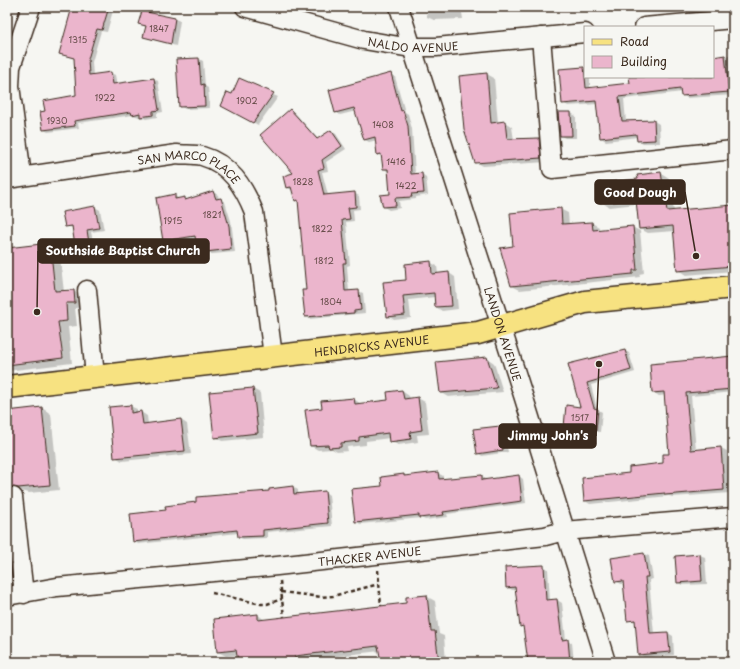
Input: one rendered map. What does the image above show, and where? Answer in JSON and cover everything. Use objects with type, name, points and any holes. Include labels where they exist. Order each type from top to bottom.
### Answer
[{"type":"main road","name":"HENDRICKS AVENUE","points":[[7,386],[478,333],[585,302],[733,287]]},
{"type":"street","points":[[15,177],[10,86],[11,67],[31,7]]},
{"type":"street","name":"NALDO AVENUE","points":[[245,7],[364,40],[412,48],[584,32]]},
{"type":"street","name":"LANDON AVENUE","points":[[399,7],[502,326],[564,531],[606,662]]},
{"type":"street","points":[[655,26],[733,19]]},
{"type":"street","points":[[541,37],[552,169],[733,150]]},
{"type":"street","name":"SAN MARCO PLACE","points":[[15,177],[177,154],[202,156],[232,173],[246,191],[254,212],[273,356]]},
{"type":"street","points":[[86,290],[95,377]]},
{"type":"street","points":[[13,497],[16,595]]},
{"type":"street","name":"THACKER AVENUE","points":[[16,595],[69,586],[278,566],[545,536],[564,531],[733,517]]},
{"type":"path","points":[[376,555],[381,606]]},
{"type":"path","points":[[278,566],[284,617]]},
{"type":"path","points":[[281,592],[321,597],[333,596],[379,584]]},
{"type":"path","points":[[212,593],[261,604],[267,604],[282,599]]},
{"type":"building","points":[[72,7],[109,7],[102,30],[97,29],[88,59],[89,75],[111,72],[113,84],[154,78],[159,110],[153,111],[153,115],[140,117],[140,113],[132,115],[131,112],[74,121],[75,126],[43,130],[40,112],[45,111],[43,101],[76,95],[74,58],[59,54]]},
{"type":"building","points":[[142,11],[175,18],[171,44],[143,37],[146,26],[138,24]]},
{"type":"building","points":[[725,55],[729,92],[681,96],[680,89],[619,97],[622,121],[654,120],[655,140],[637,141],[636,134],[600,138],[596,101],[562,104],[559,69],[584,67],[586,88],[630,83],[629,78],[714,78],[714,57]]},
{"type":"building","points":[[199,58],[201,85],[204,84],[205,106],[179,107],[176,59]]},
{"type":"building","points":[[391,73],[401,111],[403,110],[408,126],[411,174],[422,173],[424,193],[411,194],[412,197],[395,198],[396,206],[383,207],[380,195],[390,194],[388,169],[383,169],[381,154],[377,155],[375,137],[364,140],[354,108],[335,113],[329,90]]},
{"type":"building","points":[[487,73],[491,123],[505,121],[507,139],[539,138],[541,158],[475,163],[464,129],[459,76]]},
{"type":"building","points":[[239,78],[274,93],[253,123],[221,106],[227,92],[232,94]]},
{"type":"building","points":[[290,109],[317,139],[331,130],[342,146],[322,160],[324,168],[318,170],[324,195],[355,192],[356,207],[348,208],[350,219],[342,220],[346,263],[343,263],[345,291],[359,290],[361,310],[354,311],[354,313],[305,317],[302,290],[306,290],[298,200],[295,201],[291,187],[286,188],[283,176],[293,173],[260,135]]},
{"type":"building","points":[[558,112],[571,112],[572,136],[560,136]]},
{"type":"building","points":[[661,172],[667,211],[733,205],[733,266],[677,271],[673,226],[639,229],[636,200],[600,203],[598,183],[638,179],[637,175]]},
{"type":"building","points":[[213,191],[216,199],[221,198],[229,226],[231,249],[197,253],[195,236],[163,241],[156,198],[175,194],[175,199],[185,197],[185,200]]},
{"type":"building","points":[[95,206],[99,228],[87,230],[89,243],[75,246],[72,226],[65,227],[62,212]]},
{"type":"building","points":[[561,208],[562,224],[592,222],[593,230],[633,226],[637,270],[633,270],[633,274],[511,286],[500,248],[513,246],[510,213]]},
{"type":"building","points":[[50,243],[55,291],[74,290],[75,303],[66,303],[67,321],[58,322],[63,358],[7,365],[7,248]]},
{"type":"building","points":[[431,261],[432,274],[449,272],[452,306],[435,307],[434,293],[403,296],[405,315],[387,317],[383,282],[406,280],[405,264]]},
{"type":"building","points":[[625,350],[631,370],[587,383],[594,408],[598,409],[596,431],[564,427],[566,405],[580,407],[568,364]]},
{"type":"building","points":[[733,356],[733,389],[686,393],[691,450],[721,447],[724,490],[665,495],[665,493],[584,501],[582,478],[629,473],[629,467],[663,463],[663,454],[669,454],[664,392],[652,393],[650,364]]},
{"type":"building","points":[[487,357],[497,388],[440,393],[436,362]]},
{"type":"building","points":[[253,388],[258,433],[214,438],[209,392]]},
{"type":"building","points":[[402,390],[404,399],[418,397],[422,430],[410,432],[411,439],[389,442],[388,433],[359,437],[359,441],[341,443],[341,447],[329,448],[328,445],[310,446],[305,410],[322,408],[321,401],[354,398],[355,404],[388,400],[387,392]]},
{"type":"building","points":[[131,405],[131,413],[141,411],[143,424],[181,419],[185,451],[114,458],[109,407]]},
{"type":"building","points":[[42,407],[50,485],[7,488],[7,411]]},
{"type":"building","points":[[500,426],[503,450],[477,454],[473,429]]},
{"type":"building","points":[[438,472],[439,479],[482,475],[482,480],[519,475],[522,501],[443,512],[444,515],[419,518],[419,515],[355,522],[351,489],[382,486],[381,477]]},
{"type":"building","points":[[293,486],[294,494],[325,491],[328,523],[263,530],[263,536],[238,537],[237,530],[133,542],[130,514],[166,510],[165,506],[196,502],[196,497],[269,491],[269,489]]},
{"type":"building","points":[[644,553],[648,577],[645,577],[650,633],[668,632],[670,652],[638,655],[635,620],[627,621],[623,581],[615,582],[611,558]]},
{"type":"building","points":[[700,554],[702,581],[677,583],[675,556]]},
{"type":"building","points":[[544,565],[546,600],[557,599],[562,640],[568,639],[570,662],[528,662],[523,626],[520,627],[515,587],[506,588],[505,567]]},
{"type":"building","points":[[427,595],[431,631],[435,631],[439,662],[381,662],[378,646],[295,656],[295,662],[238,662],[236,650],[217,652],[214,619],[258,614],[258,620],[406,603],[406,597]]},
{"type":"place","name":"Good Dough","points":[[696,256]]},
{"type":"place","name":"Southside Baptist Church","points":[[37,312]]},
{"type":"place","name":"Jimmy John's","points":[[599,364]]}]
